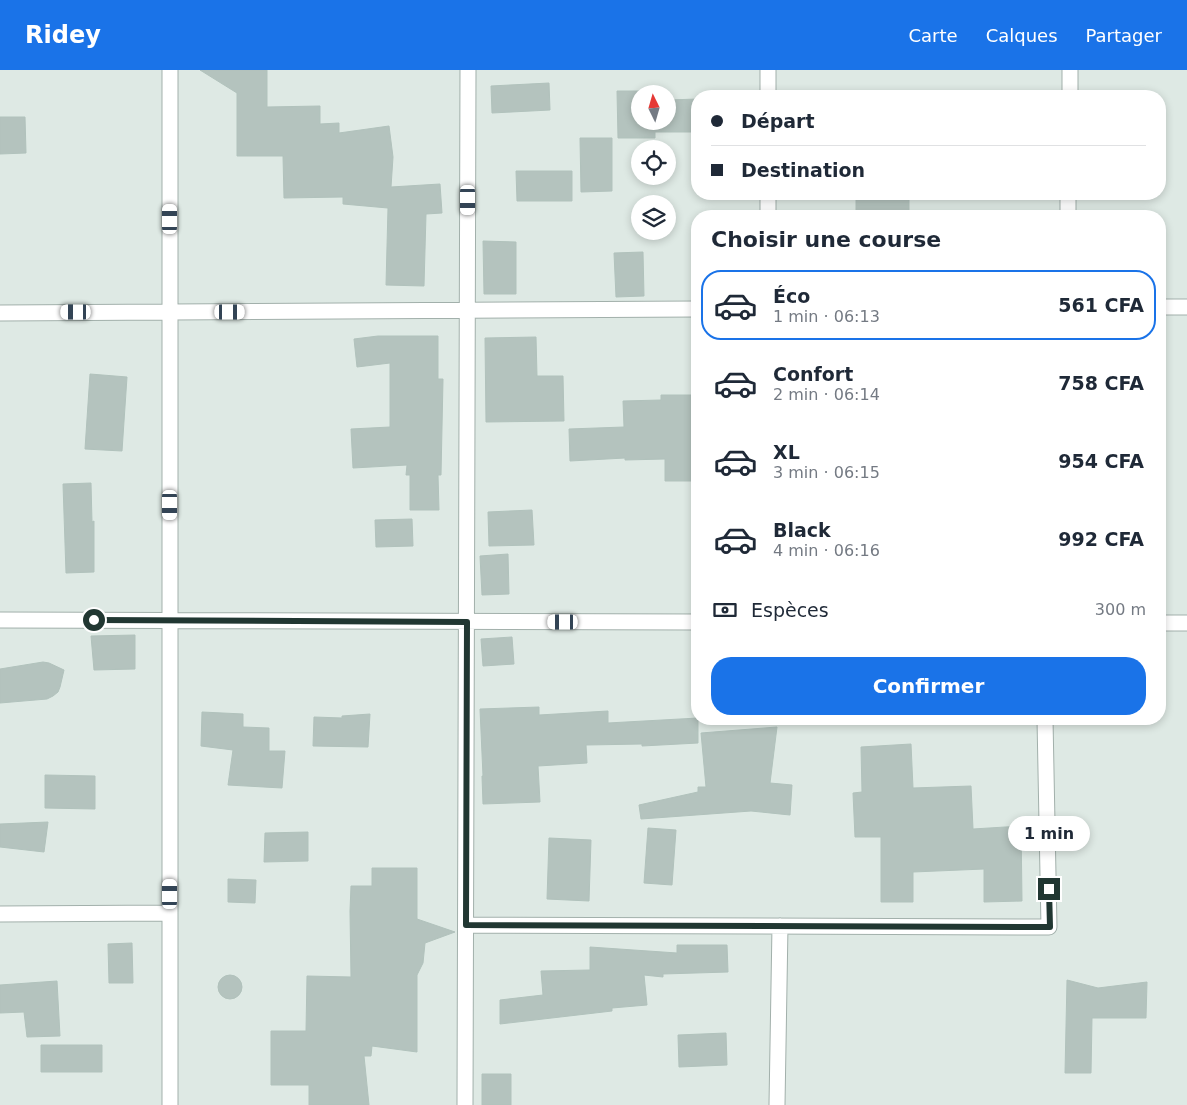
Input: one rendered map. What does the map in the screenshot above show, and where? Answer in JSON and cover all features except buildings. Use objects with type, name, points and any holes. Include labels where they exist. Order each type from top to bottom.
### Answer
[{"type":"street","points":[[170,70],[170,1105]]},
{"type":"street","points":[[465,1105],[468,70]]},
{"type":"street","points":[[768,70],[768,90]]},
{"type":"street","points":[[1070,70],[1070,90]]},
{"type":"street","points":[[1166,307],[1187,307]]},
{"type":"street","points":[[0,312],[691,309]]},
{"type":"street","points":[[0,620],[691,622]]},
{"type":"street","points":[[1166,623],[1187,623]]},
{"type":"street","points":[[466,925],[1050,927],[1045,725]]},
{"type":"street","points":[[0,914],[170,913]]},
{"type":"street","points":[[778,1105],[780,926]]},
{"type":"route","points":[[94,620],[467,622],[466,925],[1050,927],[1049,889]]}]
